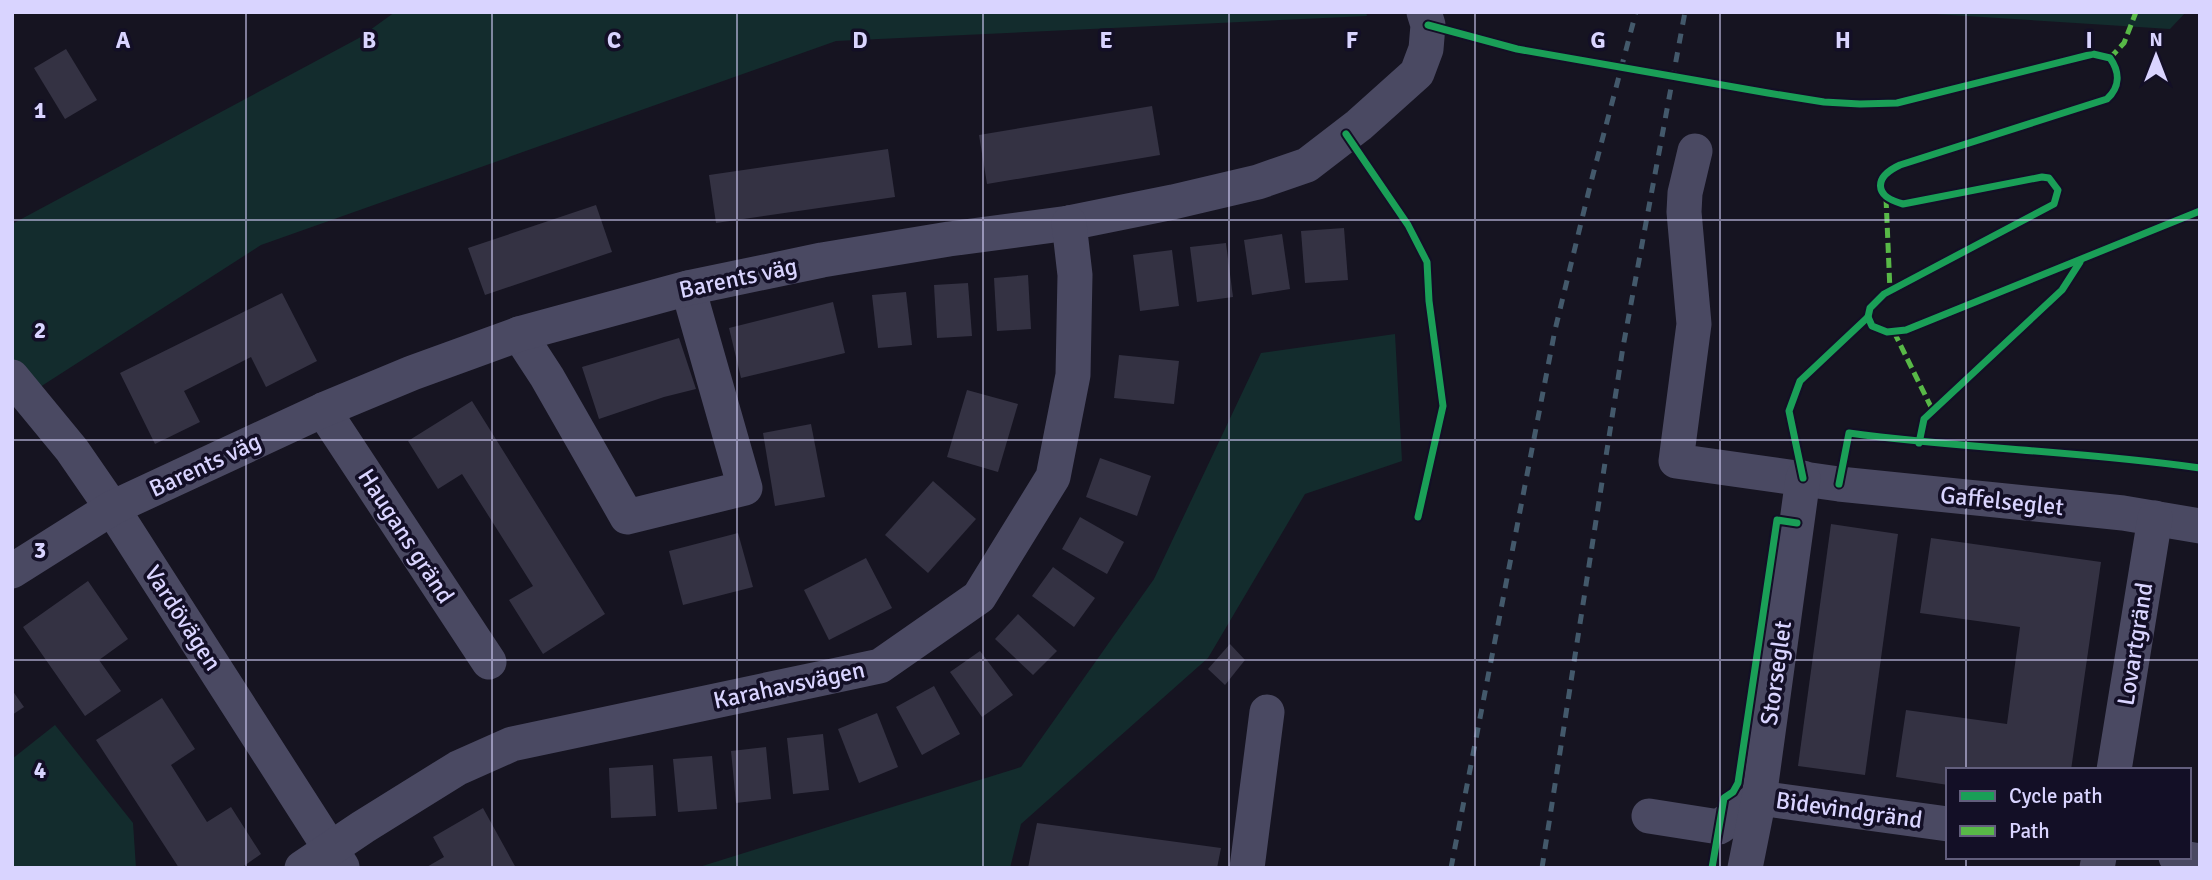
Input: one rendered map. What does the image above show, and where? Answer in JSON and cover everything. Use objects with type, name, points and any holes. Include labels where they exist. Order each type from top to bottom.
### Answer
[{"type":"street","name":"Barents väg","points":[[12,571],[112,508],[323,410],[412,373],[519,334],[688,288],[822,260],[1069,223],[1258,182],[1307,164],[1359,125],[1418,73],[1426,49],[1428,25],[1424,12]]},
{"type":"street","name":"Gaffelseglet","points":[[1695,151],[1685,193],[1684,212],[1694,324],[1676,461],[2155,518],[2200,526]]},
{"type":"street","name":"Karahavsvägen","points":[[302,868],[336,858],[458,768],[512,744],[880,666],[979,597],[1054,477],[1073,375],[1075,275],[1069,223]]},
{"type":"street","points":[[519,334],[547,377],[627,517],[745,488],[688,288]]},
{"type":"street","name":"Vardövägen","points":[[12,377],[72,450],[112,508],[336,858]]},
{"type":"street","name":"Haugans gränd","points":[[323,410],[489,662]]},
{"type":"street","name":"Storseglet","points":[[1745,868],[1759,798],[1803,478]]},
{"type":"street","name":"Lovartgränd","points":[[2114,768],[2155,518]]},
{"type":"street","points":[[1247,868],[1267,712]]},
{"type":"street","name":"Bidevindgränd","points":[[1719,827],[1759,798],[1946,824]]},
{"type":"street","points":[[1649,816],[1719,827],[1745,868]]},
{"type":"green space","points":[[395,12],[1366,12],[1367,16],[836,41],[261,245],[12,405],[12,224],[359,38]]},
{"type":"green space","points":[[1903,12],[2186,12],[2170,29]]},
{"type":"green space","points":[[1395,334],[1402,461],[1305,494],[1208,658],[1021,824],[1010,868],[696,868],[1021,767],[1154,579],[1261,353]]},
{"type":"green space","points":[[55,725],[133,823],[136,868],[12,868],[12,759]]},
{"type":"building","points":[[66,49],[97,100],[65,119],[34,68]]},
{"type":"building","points":[[1152,106],[1160,155],[987,184],[979,135]]},
{"type":"building","points":[[888,149],[895,197],[716,223],[709,175]]},
{"type":"building","points":[[596,205],[612,252],[485,295],[468,248]]},
{"type":"building","points":[[1344,228],[1348,280],[1305,283],[1301,231]]},
{"type":"building","points":[[1282,234],[1290,289],[1252,295],[1244,240]]},
{"type":"building","points":[[1226,243],[1233,297],[1197,302],[1190,247]]},
{"type":"building","points":[[1172,250],[1179,306],[1140,311],[1133,255]]},
{"type":"building","points":[[1028,275],[1031,329],[997,331],[994,278]]},
{"type":"building","points":[[968,283],[972,336],[937,338],[934,285]]},
{"type":"building","points":[[906,292],[912,345],[878,348],[872,295]]},
{"type":"building","points":[[282,293],[317,361],[266,387],[251,357],[184,391],[200,422],[155,444],[120,373]]},
{"type":"building","points":[[833,302],[845,353],[741,378],[729,328]]},
{"type":"building","points":[[679,338],[696,389],[599,419],[582,367]]},
{"type":"building","points":[[1119,355],[1179,361],[1174,404],[1114,398]]},
{"type":"building","points":[[967,390],[1018,404],[998,472],[947,457]]},
{"type":"building","points":[[472,401],[605,614],[543,654],[509,600],[533,586],[462,474],[438,489],[408,441]]},
{"type":"building","points":[[811,424],[825,497],[775,506],[763,433]]},
{"type":"building","points":[[1100,458],[1151,476],[1137,516],[1086,497]]},
{"type":"building","points":[[933,481],[976,519],[928,573],[885,535]]},
{"type":"building","points":[[1080,517],[1124,542],[1107,574],[1062,549]]},
{"type":"building","points":[[1831,524],[1898,534],[1865,775],[1798,766]]},
{"type":"building","points":[[738,533],[753,587],[683,605],[669,551]]},
{"type":"building","points":[[1931,538],[2101,562],[2071,768],[1946,768],[1946,785],[1896,777],[1906,710],[2007,724],[2020,627],[1920,613]]},
{"type":"building","points":[[866,558],[892,608],[829,640],[804,590]]},
{"type":"building","points":[[1053,567],[1095,598],[1074,627],[1032,596]]},
{"type":"building","points":[[88,581],[128,639],[99,660],[121,691],[85,716],[23,627]]},
{"type":"building","points":[[1018,614],[1057,651],[1033,675],[995,639]]},
{"type":"building","points":[[1230,644],[1245,660],[1225,685],[1208,669]]},
{"type":"building","points":[[980,651],[1013,695],[982,717],[950,672]]},
{"type":"building","points":[[934,686],[960,734],[922,755],[896,707]]},
{"type":"building","points":[[12,690],[24,707],[12,715]]},
{"type":"building","points":[[162,698],[195,749],[171,765],[207,822],[231,807],[261,854],[241,868],[179,868],[96,740]]},
{"type":"building","points":[[877,713],[898,767],[859,783],[838,729]]},
{"type":"building","points":[[823,734],[829,790],[793,794],[787,738]]},
{"type":"building","points":[[766,747],[771,799],[736,803],[731,751]]},
{"type":"building","points":[[712,756],[717,809],[678,812],[673,759]]},
{"type":"building","points":[[653,765],[656,816],[611,818],[609,768]]},
{"type":"building","points":[[483,808],[516,868],[425,868],[444,857],[433,837]]},
{"type":"building","points":[[1037,823],[1221,848],[1217,868],[1028,868]]},
{"type":"railway","points":[[1451,868],[1555,330],[1636,12]]},
{"type":"railway","points":[[1542,868],[1623,347],[1685,12]]},
{"type":"marked path","points":[[2110,58],[2124,43],[2136,12]]},
{"type":"marked path","points":[[1886,198],[1890,291]]},
{"type":"marked path","points":[[1894,332],[1933,411]]},
{"type":"cycle path","points":[[1428,25],[1517,49],[1824,102],[1860,104],[1897,103],[2093,54],[2110,58],[2116,69],[2117,79],[2114,90],[2107,99],[1900,165],[1885,175],[1880,186],[1882,191],[1893,201],[1903,204],[2042,177],[2049,178],[2058,190],[2054,204],[1884,294],[1870,308],[1868,317],[1800,381],[1789,411],[1803,478]]},
{"type":"cycle path","points":[[1346,134],[1408,225],[1427,262],[1429,301],[1443,406],[1418,517]]},
{"type":"cycle path","points":[[1868,317],[1872,326],[1887,332],[1906,330],[2200,211]]},
{"type":"cycle path","points":[[1919,443],[1924,419],[2062,290],[2080,262]]},
{"type":"cycle path","points":[[1839,484],[1849,433],[2200,468]]},
{"type":"cycle path","points":[[1712,868],[1724,798],[1733,792],[1738,783],[1777,520],[1797,523]]}]
